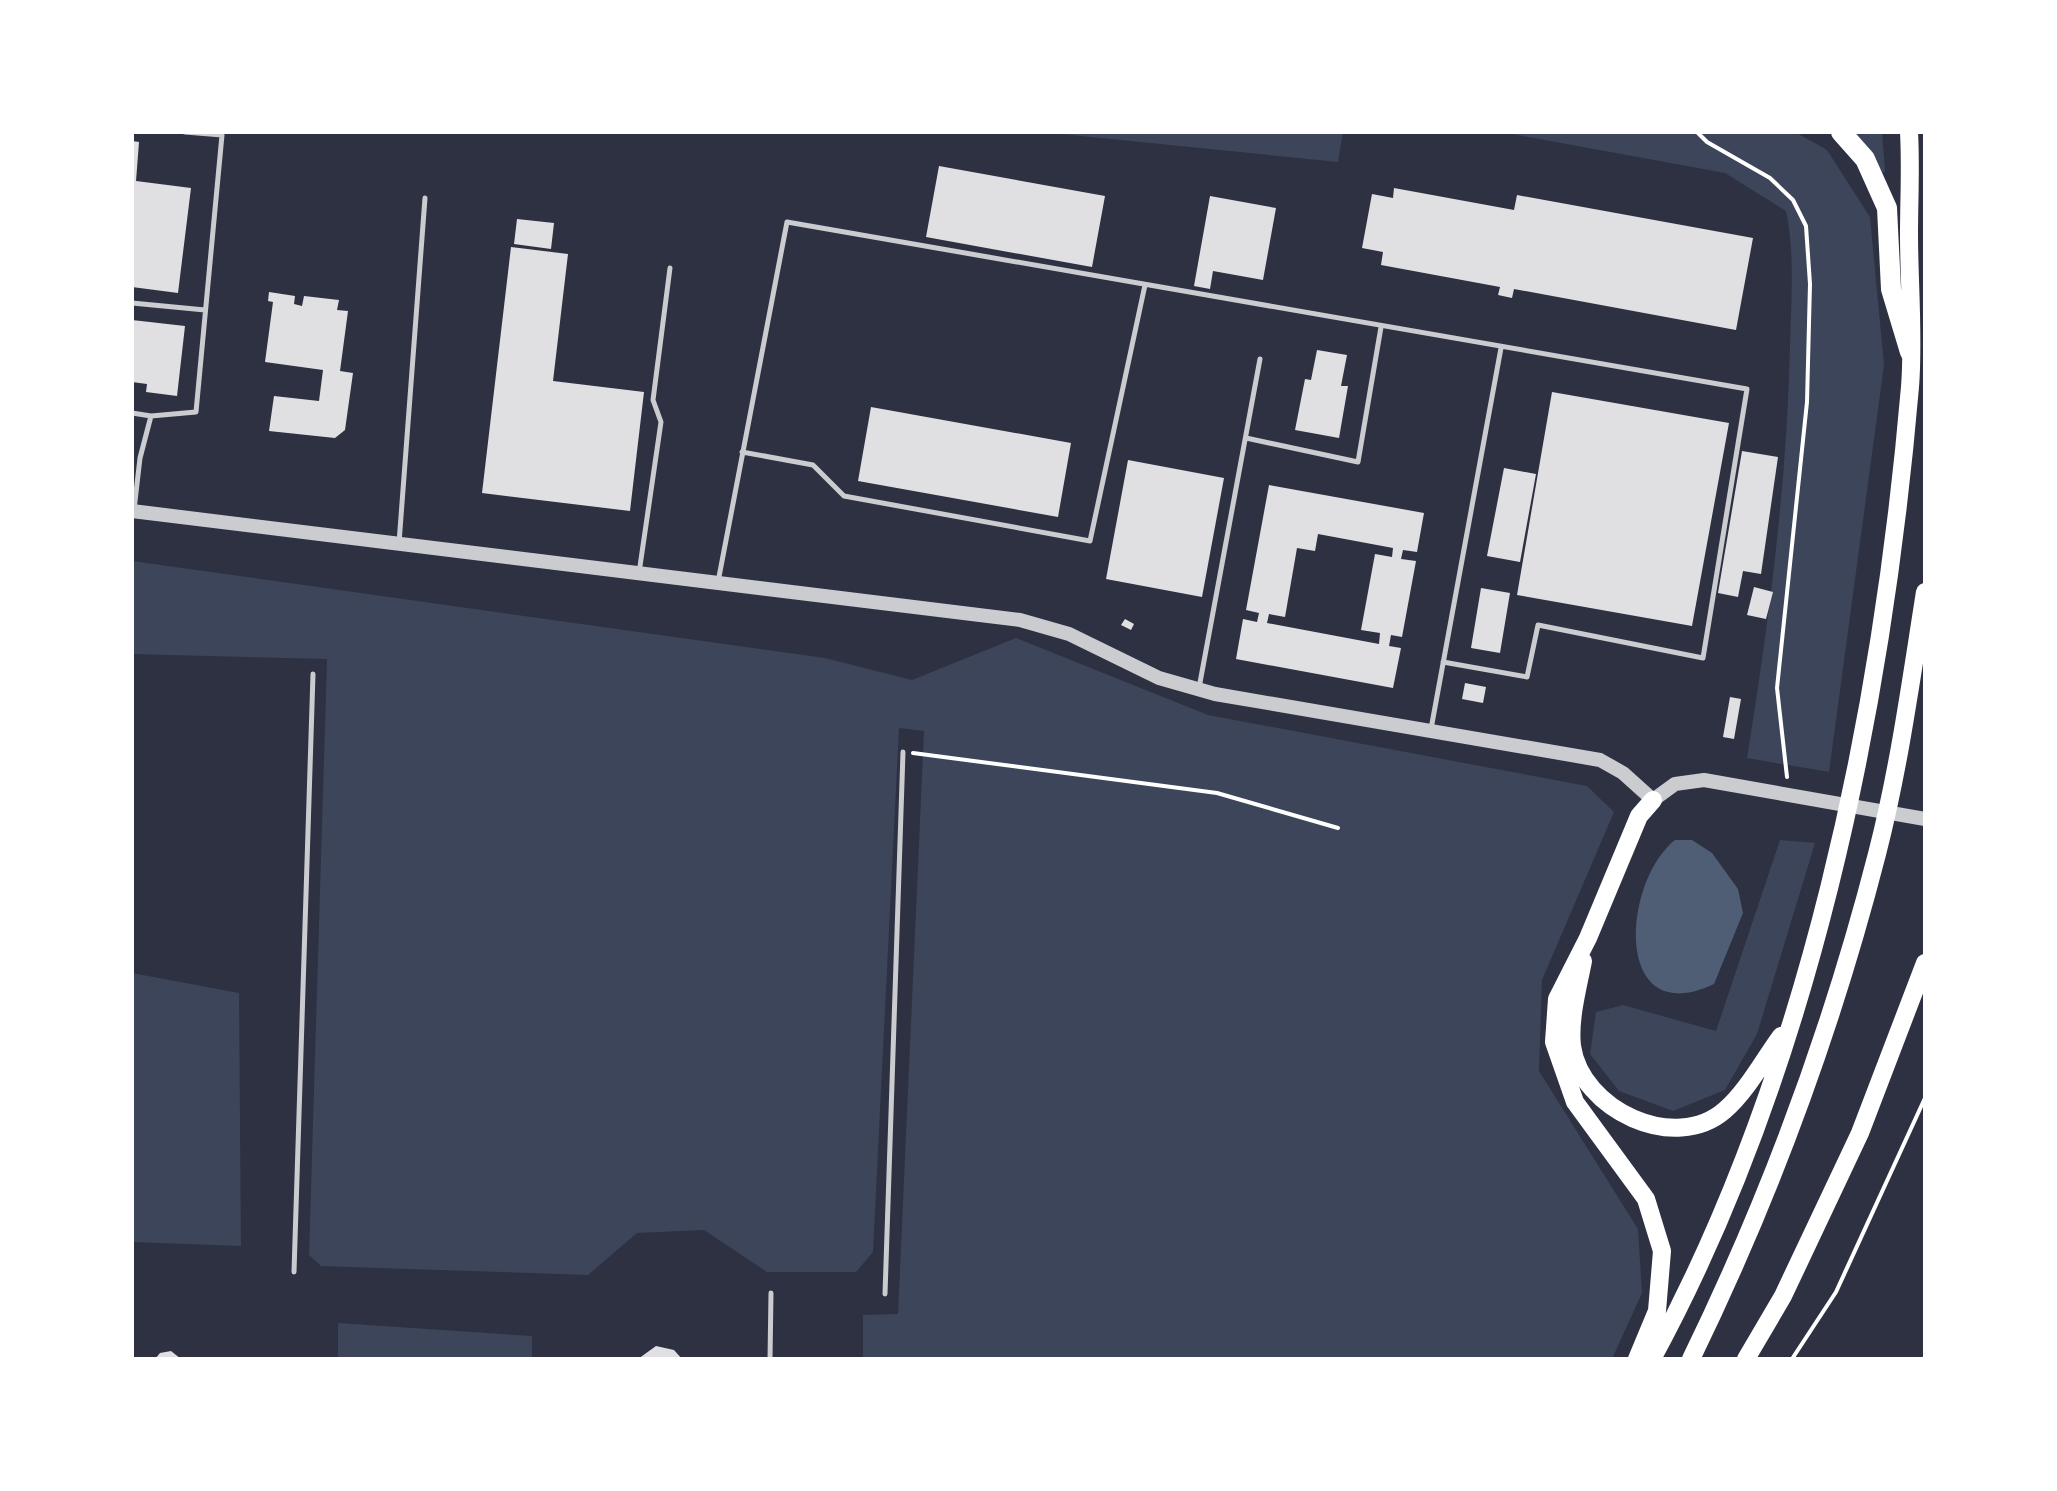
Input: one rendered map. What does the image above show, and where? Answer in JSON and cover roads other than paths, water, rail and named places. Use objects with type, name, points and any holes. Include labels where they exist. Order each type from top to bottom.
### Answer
[{"type":"highway","points":[[1841,132],[1865,159],[1887,208],[1891,289],[1910,352]]},
{"type":"highway","points":[[1652,1359],[1724,1205],[1790,1024],[1855,778],[1886,593],[1910,384],[1909,132]]},
{"type":"highway","points":[[1691,1359],[1759,1211],[1794,1124],[1840,992],[1892,786],[1925,592]]},
{"type":"highway","points":[[1637,1359],[1657,1311],[1662,1251],[1646,1199],[1575,1102],[1554,1042],[1557,999],[1588,938],[1639,816],[1653,800]]},
{"type":"highway","points":[[1588,938],[1576,999],[1572,1047],[1585,1076],[1600,1097],[1638,1123],[1687,1128],[1725,1111],[1790,1024]]},
{"type":"highway","points":[[1746,1359],[1783,1296],[1860,1133],[1925,963]]},
{"type":"street","points":[[133,511],[1020,620],[1069,634],[1159,678],[1198,689],[1600,760],[1623,773],[1653,800],[1675,784],[1688,781],[1784,792],[1925,819]]},
{"type":"lane","points":[[132,413],[151,416],[196,412],[222,135],[185,132]]},
{"type":"lane","points":[[399,544],[425,198]]},
{"type":"lane","points":[[717,583],[787,222],[1747,389],[1703,658],[1538,625],[1527,677],[1443,662]]},
{"type":"lane","points":[[639,574],[661,422],[653,400],[670,268]]},
{"type":"lane","points":[[742,452],[813,465],[844,496],[1090,541],[1145,285]]},
{"type":"lane","points":[[132,303],[205,310]]},
{"type":"lane","points":[[1246,438],[1358,462],[1381,327]]},
{"type":"lane","points":[[1431,732],[1501,348]]},
{"type":"lane","points":[[1198,689],[1260,359]]},
{"type":"lane","points":[[133,511],[140,458],[151,416]]},
{"type":"lane","points":[[294,1272],[313,674]]},
{"type":"lane","points":[[885,1294],[903,752]]},
{"type":"lane","points":[[770,1359],[771,1293]]}]
